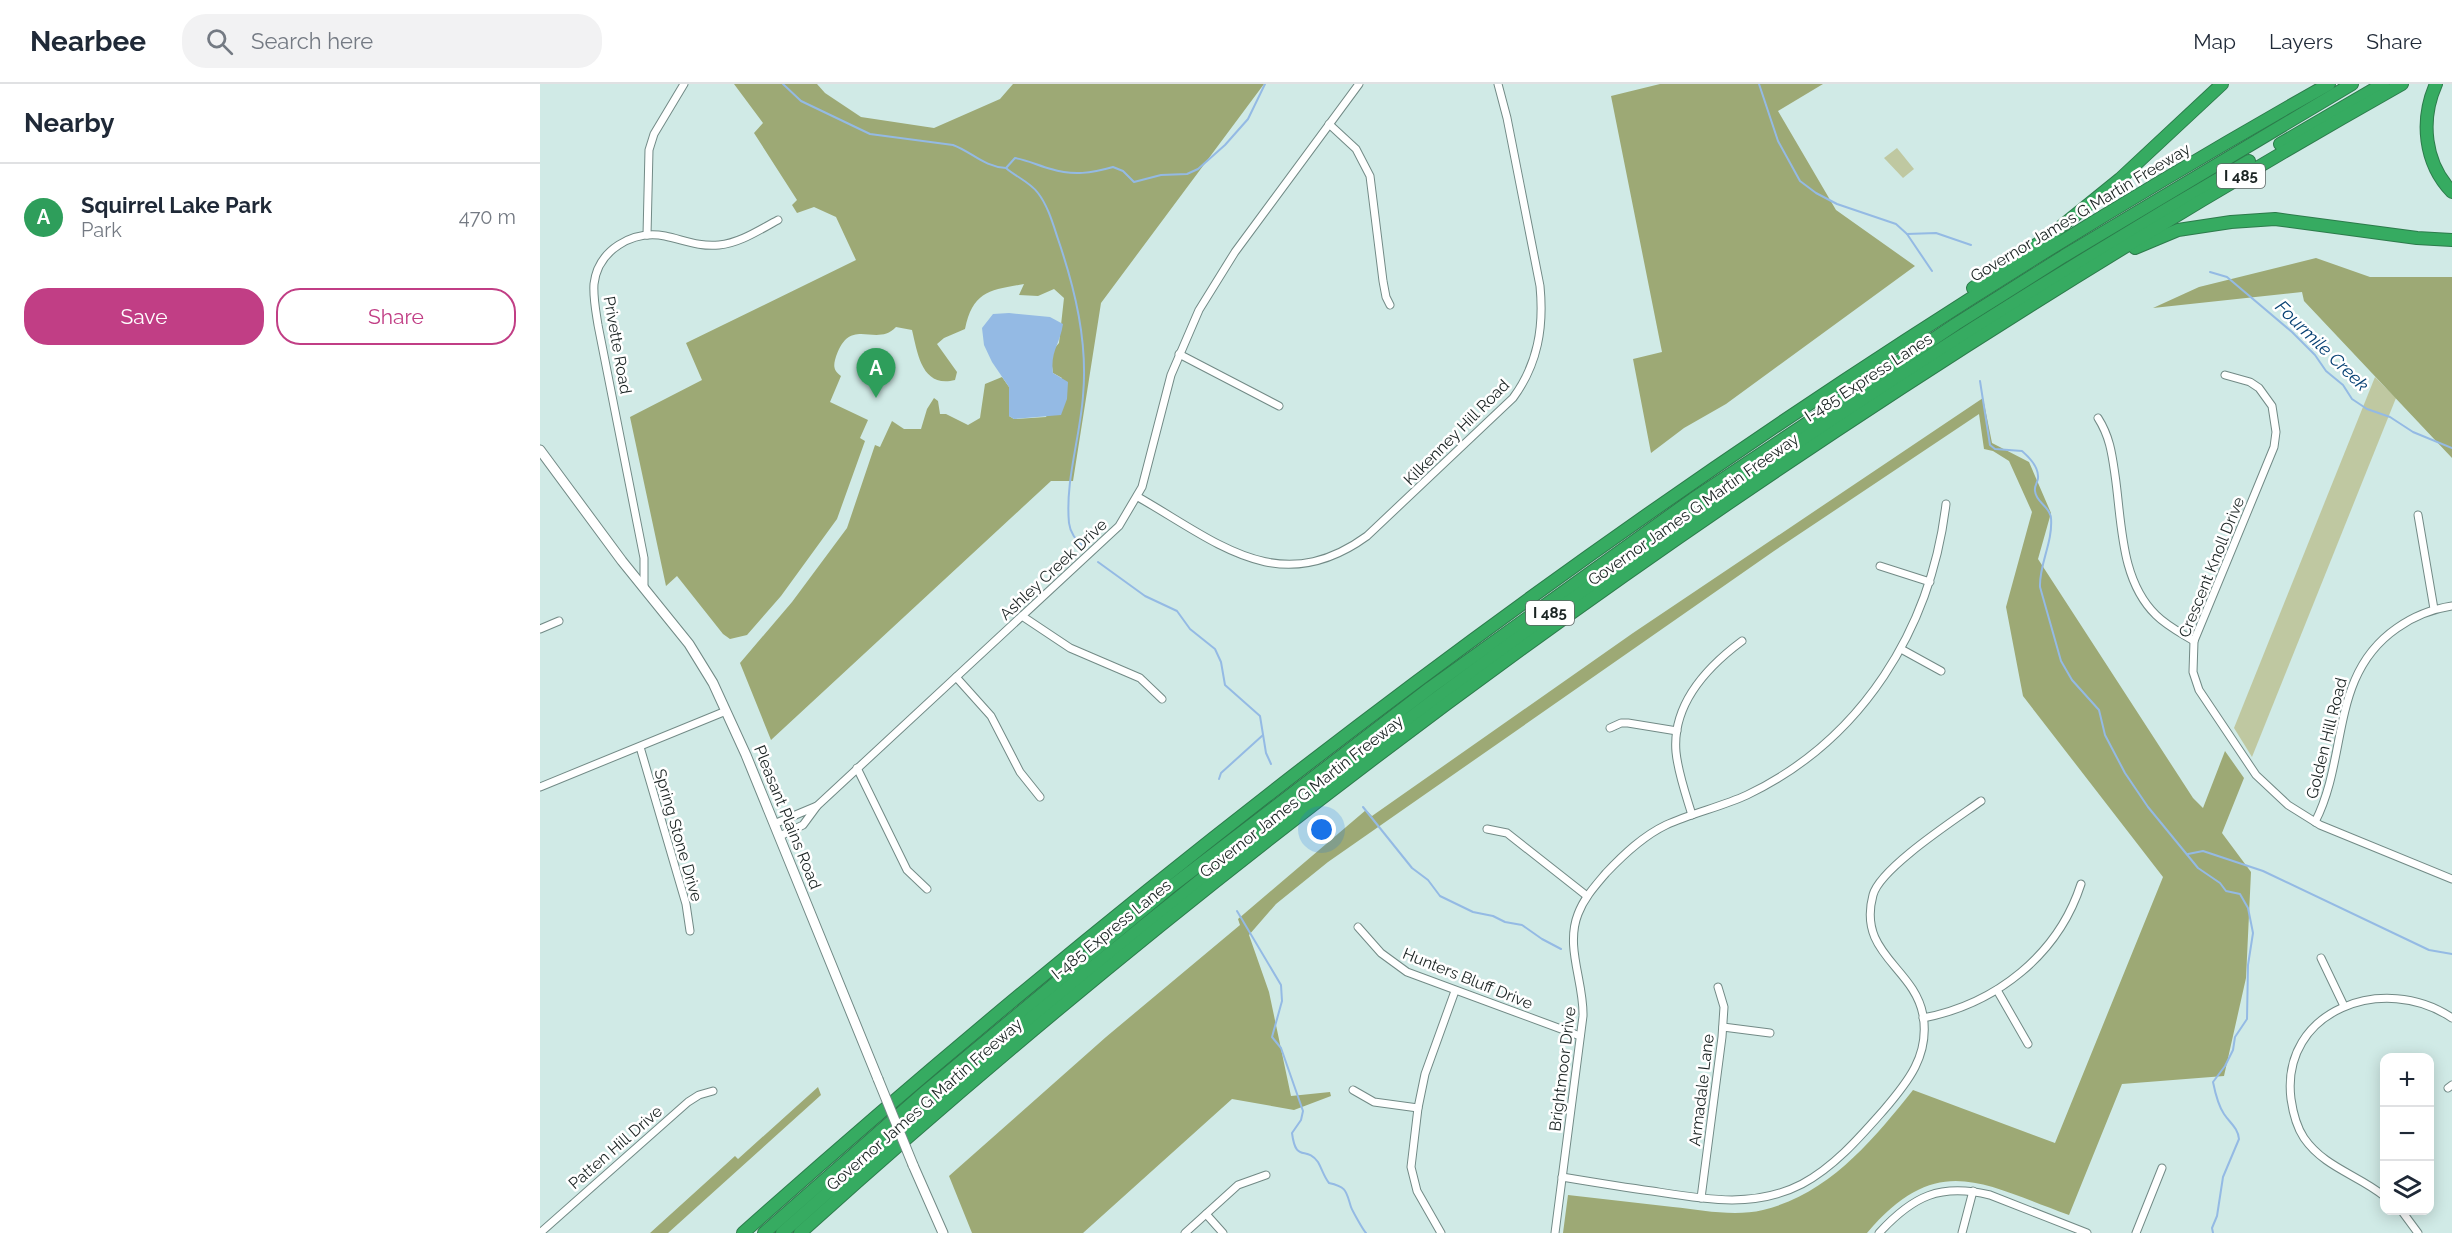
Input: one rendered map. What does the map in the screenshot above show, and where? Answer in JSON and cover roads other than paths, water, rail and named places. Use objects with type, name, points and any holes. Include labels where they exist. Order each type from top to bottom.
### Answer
[{"type":"highway","points":[[1949,312],[1966,292],[2052,234],[2120,179],[2222,84]]},
{"type":"highway","name":"Governor James G Martin Freeway","points":[[743,1233],[936,1064],[1069,952],[1357,726],[1603,545],[1875,359],[1949,312],[2171,175],[2330,84]]},
{"type":"highway","name":"I-485 Express Lanes","points":[[764,1233],[926,1091],[1172,886],[1430,688],[1693,500],[1956,324],[2064,256],[2352,84]]},
{"type":"highway","name":"I-485 Express Lanes","points":[[782,1233],[1027,1021],[1179,895],[1363,752],[1564,602],[1854,404],[2157,215],[2383,84]]},
{"type":"highway","name":"Governor James G Martin Freeway","points":[[800,1233],[945,1106],[1116,962],[1360,769],[1547,629],[1872,407],[2254,168],[2402,84]]},
{"type":"highway","points":[[2436,84],[2429,101],[2427,118],[2429,152],[2441,181],[2452,192]]},
{"type":"highway","points":[[2083,273],[2178,231],[2231,222],[2276,219],[2417,238],[2452,240]]},
{"type":"highway","points":[[847,1176],[945,1106]]},
{"type":"street","points":[[647,235],[650,150],[654,134],[684,84]]},
{"type":"street","name":"Ashley Creek Drive","points":[[780,836],[803,825],[817,806],[857,768],[1113,532],[1138,497],[1146,476],[1164,399],[1179,354],[1199,310],[1224,269],[1359,84]]},
{"type":"street","name":"Kilkenney Hill Road","points":[[1138,497],[1251,560],[1294,566],[1324,560],[1339,554],[1367,536],[1513,398],[1528,373],[1538,347],[1542,305],[1507,118],[1498,84]]},
{"type":"street","points":[[1329,124],[1356,149],[1370,176],[1376,204],[1383,281],[1390,305]]},
{"type":"street","name":"Privette Road","points":[[644,587],[644,558],[594,297],[595,282],[602,262],[616,246],[632,237],[665,236],[690,244],[721,245],[738,241],[778,220]]},
{"type":"street","points":[[1179,354],[1279,406]]},
{"type":"street","name":"Crescent Knoll Drive","points":[[2225,375],[2250,382],[2259,388],[2274,412],[2276,438],[2194,641],[2192,664],[2195,681],[2236,748],[2256,775],[2275,795],[2315,822],[2452,879]]},
{"type":"street","points":[[2098,418],[2109,438],[2126,558],[2132,580],[2154,613],[2194,641]]},
{"type":"street","name":"Pleasant Plains Road","points":[[540,450],[694,651],[726,711],[780,836],[913,1165],[943,1233]]},
{"type":"street","name":"Brightmoor Drive","points":[[1555,1233],[1580,1036],[1583,995],[1574,957],[1573,931],[1577,915],[1587,896],[1635,845],[1666,825],[1713,809],[1757,790],[1818,749],[1858,711],[1901,649],[1918,615],[1930,582],[1946,504]]},
{"type":"street","points":[[2418,515],[2434,609]]},
{"type":"street","points":[[1880,566],[1930,582]]},
{"type":"street","name":"Golden Hill Road","points":[[2315,822],[2330,788],[2348,695],[2358,669],[2389,633],[2420,614],[2452,606]]},
{"type":"street","points":[[1022,616],[1070,648],[1140,678],[1162,699]]},
{"type":"street","points":[[540,629],[559,621]]},
{"type":"street","points":[[1692,815],[1677,763],[1677,732],[1686,706],[1700,680],[1723,655],[1742,640]]},
{"type":"street","points":[[1901,649],[1941,671]]},
{"type":"street","points":[[956,677],[991,716],[1020,772],[1040,797]]},
{"type":"street","points":[[540,787],[726,711]]},
{"type":"street","points":[[1610,728],[1621,723],[1628,723],[1677,732]]},
{"type":"street","name":"Spring Stone Drive","points":[[640,747],[687,904],[690,932]]},
{"type":"street","points":[[857,768],[907,870],[927,889]]},
{"type":"street","points":[[1562,1177],[1730,1201],[1773,1196],[1802,1184],[1828,1166],[1871,1125],[1915,1069],[1924,1041],[1923,1018],[1918,1000],[1874,939],[1869,911],[1873,894],[1885,875],[1981,801]]},
{"type":"street","name":"Ashley Creek Drive","points":[[774,824],[817,806]]},
{"type":"street","points":[[1487,829],[1507,832],[1587,896]]},
{"type":"street","points":[[1923,1018],[1955,1010],[1997,990],[2021,972],[2047,947],[2072,909],[2081,884]]},
{"type":"street","name":"Hunters Bluff Drive","points":[[1358,927],[1381,954],[1395,965],[1455,991],[1580,1036]]},
{"type":"street","points":[[2321,958],[2344,1006]]},
{"type":"street","name":"Armadale Lane","points":[[1701,1198],[1723,1027],[1723,999],[1718,987]]},
{"type":"street","points":[[1997,990],[2028,1044]]},
{"type":"street","points":[[1441,1233],[1420,1197],[1412,1176],[1418,1108],[1429,1058],[1455,991]]},
{"type":"street","points":[[2380,1193],[2341,1171],[2319,1154],[2304,1137],[2292,1110],[2290,1081],[2298,1051],[2316,1027],[2344,1006],[2375,998],[2400,997],[2429,1005],[2452,1018]]},
{"type":"street","points":[[1723,1027],[1770,1033]]},
{"type":"street","points":[[1353,1090],[1374,1102],[1418,1108]]},
{"type":"street","name":"Patten Hill Drive","points":[[540,1233],[688,1102],[699,1095],[713,1091]]},
{"type":"street","points":[[2136,1233],[2162,1168]]},
{"type":"street","points":[[1185,1233],[1238,1185],[1266,1175]]},
{"type":"street","points":[[1879,1233],[1895,1215],[1925,1196],[1949,1190],[1973,1191],[1990,1195],[2087,1233]]},
{"type":"street","points":[[1962,1233],[1973,1191]]},
{"type":"street","points":[[1206,1214],[1223,1233]]},
{"type":"street","points":[[2405,1215],[2418,1233]]},
{"type":"water","points":[[1009,313],[1050,317],[1063,324],[1052,366],[1053,373],[1068,382],[1067,399],[1061,415],[1014,419],[1009,416],[1009,387],[992,362],[984,345],[982,328],[993,314]]},
{"type":"waterway","name":"Fourmile Creek","points":[[783,84],[801,101],[870,134],[953,145],[991,165],[1006,168]]},
{"type":"waterway","name":"Fourmile Creek","points":[[1006,168],[1015,158],[1051,169],[1075,173],[1113,167],[1123,171],[1134,182],[1161,175],[1187,174],[1198,169],[1225,145],[1248,119],[1265,84]]},
{"type":"waterway","name":"Fourmile Creek","points":[[1759,84],[1778,141],[1800,181],[1837,204],[1896,224],[1907,234],[1936,233],[1971,245]]},
{"type":"waterway","points":[[1006,168],[1031,186],[1045,204],[1075,296],[1082,336],[1084,376],[1068,507],[1071,530],[1083,546]]},
{"type":"waterway","points":[[1907,234],[1932,271]]},
{"type":"waterway","name":"Fourmile Creek","points":[[2210,272],[2227,277],[2292,332],[2315,355],[2326,371],[2343,385],[2352,399],[2367,409],[2390,417],[2413,432],[2452,448]]},
{"type":"waterway","points":[[1980,381],[1990,445],[1995,449],[2022,451],[2030,459],[2038,474],[2036,495],[2050,514],[2050,536],[2040,587],[2061,661],[2072,680],[2099,710],[2105,735],[2125,773],[2148,807],[2198,868],[2220,883],[2226,891],[2240,894],[2248,908],[2253,933],[2248,965],[2247,1019],[2235,1037],[2233,1050],[2225,1066],[2213,1082],[2220,1107],[2239,1139],[2223,1177],[2217,1216],[2212,1228],[2213,1233]]},
{"type":"waterway","points":[[1098,562],[1145,596],[1177,611],[1190,629],[1215,649],[1221,662],[1225,685],[1260,716],[1266,753],[1271,764]]},
{"type":"waterway","points":[[1219,779],[1221,773],[1263,735]]},
{"type":"waterway","points":[[1363,807],[1412,868],[1428,880],[1440,896],[1473,912],[1522,925],[1561,949]]},
{"type":"waterway","points":[[2188,854],[2203,851],[2263,871],[2429,950],[2452,954]]},
{"type":"waterway","points":[[1237,911],[1281,985],[1282,1001],[1272,1037],[1281,1048],[1303,1111],[1301,1120],[1292,1133],[1296,1148],[1314,1157],[1329,1183],[1345,1190],[1352,1209],[1366,1233]]},
{"type":"place","name":"Squirrel Lake Park","points":[[876,398]]}]
